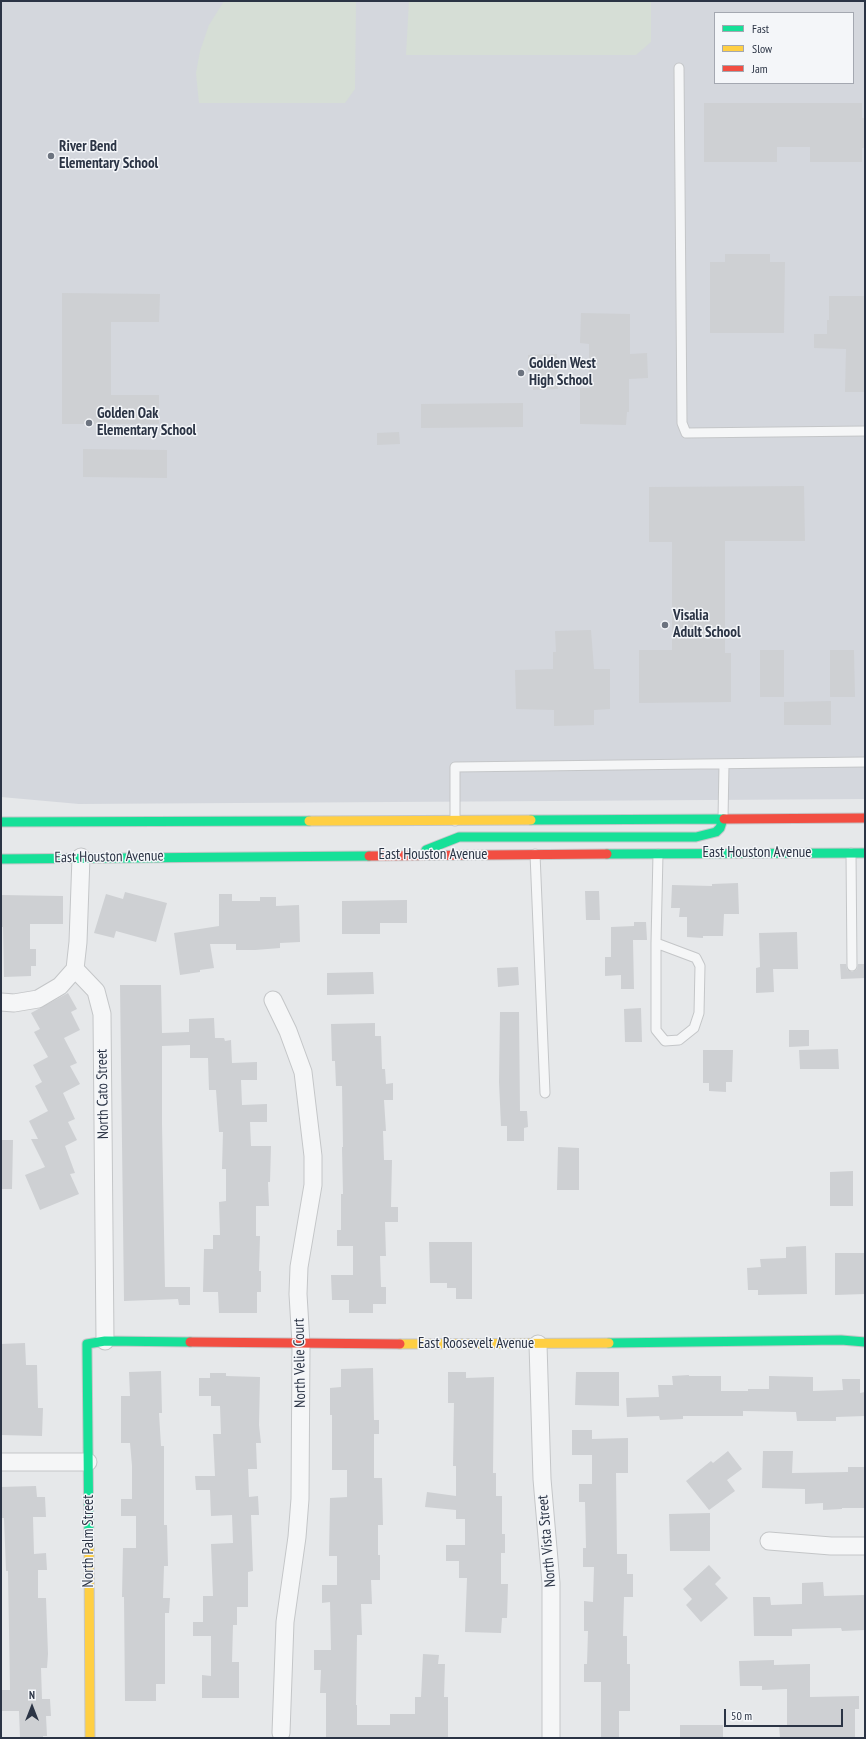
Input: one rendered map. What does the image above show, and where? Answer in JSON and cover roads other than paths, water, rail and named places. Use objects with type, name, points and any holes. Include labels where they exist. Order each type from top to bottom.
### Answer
[{"type":"main road","points":[[1,822],[865,818]]},
{"type":"main road","points":[[413,855],[459,837],[696,836],[716,832],[720,828],[723,819]]},
{"type":"main road","name":"East Houston Avenue","points":[[1,859],[81,857],[865,853]]},
{"type":"main road","name":"East Roosevelt Avenue","points":[[87,1344],[105,1341],[301,1344],[538,1344],[841,1340],[865,1342]]},
{"type":"main road","name":"North Palm Street","points":[[87,1344],[90,1738]]},
{"type":"street","points":[[1,1002],[38,999],[60,986],[75,969],[78,942],[81,857]]},
{"type":"street","name":"North Cato Street","points":[[75,969],[96,991],[102,1014],[105,1341]]},
{"type":"street","name":"North Velie Court","points":[[273,1000],[288,1031],[303,1072],[313,1156],[313,1185],[299,1267],[298,1294],[301,1344],[300,1499],[298,1537],[285,1622],[281,1733]]},
{"type":"street","name":"North Vista Street","points":[[538,1344],[542,1479],[551,1583],[551,1738]]},
{"type":"street","points":[[1,1462],[88,1462]]},
{"type":"street","points":[[769,1541],[831,1546],[865,1546]]},
{"type":"lane","points":[[679,68],[682,423],[686,433],[865,431]]},
{"type":"lane","points":[[455,820],[454,767],[865,762]]},
{"type":"lane","points":[[723,819],[724,764]]},
{"type":"lane","points":[[851,853],[852,966]]},
{"type":"lane","points":[[535,854],[544,1093]]},
{"type":"lane","points":[[656,943],[696,958],[700,966],[699,1013],[694,1028],[679,1040],[664,1041],[656,1030],[656,943],[658,854]]},
{"type":"place","name":"River Bend Elementary School","points":[[51,156]]},
{"type":"place","name":"Golden West High School","points":[[521,373]]},
{"type":"place","name":"Golden Oak Elementary School","points":[[89,423]]},
{"type":"place","name":"Visalia Adult School","points":[[665,625]]}]
